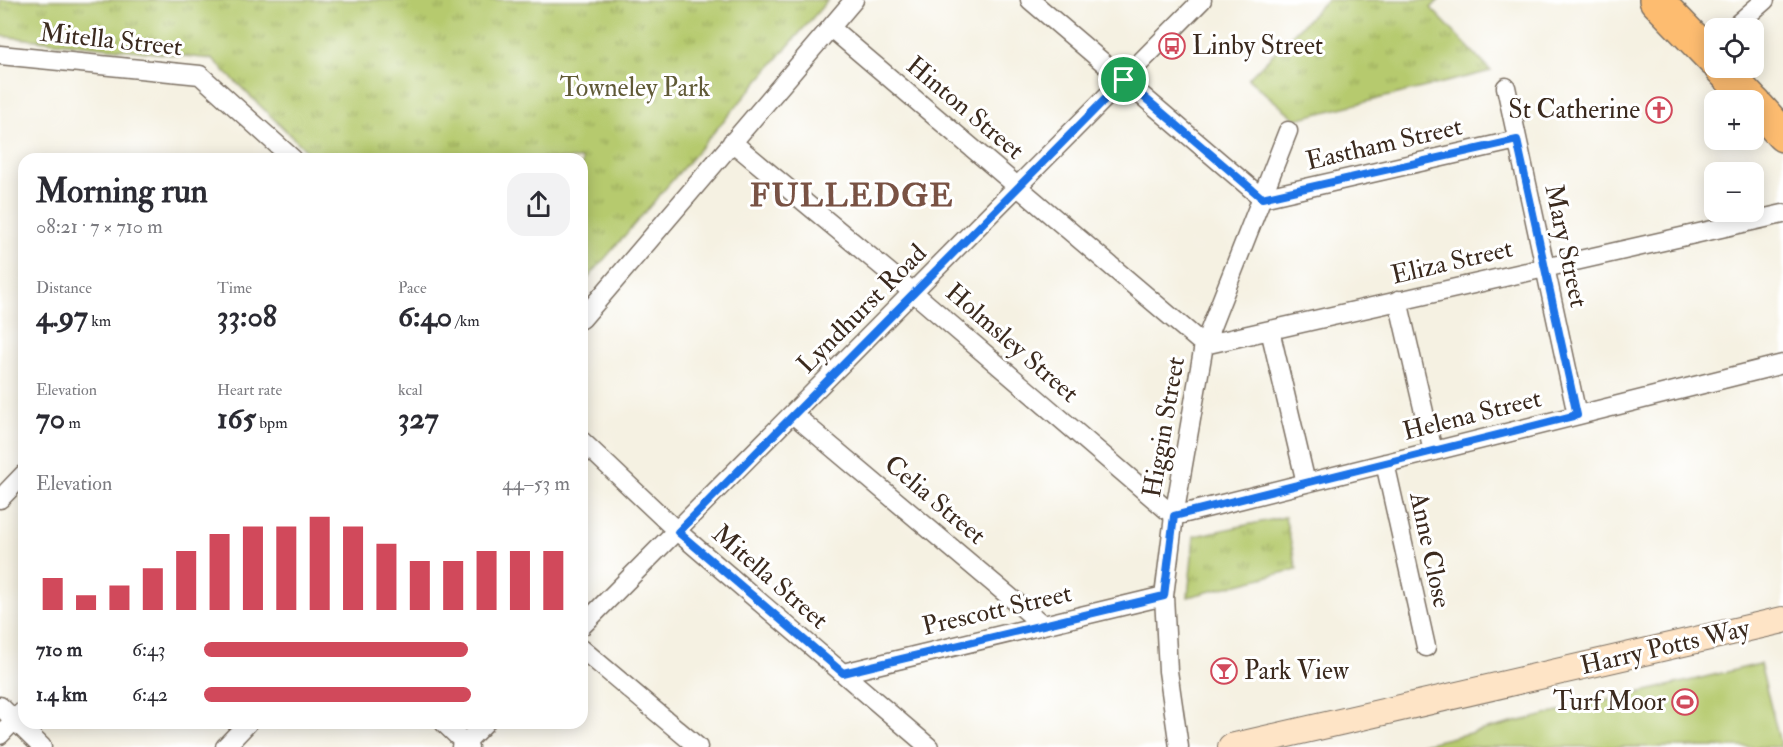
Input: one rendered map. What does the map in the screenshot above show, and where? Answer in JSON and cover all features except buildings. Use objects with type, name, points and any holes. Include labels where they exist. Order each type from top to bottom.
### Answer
[{"type":"highway","points":[[1656,0],[1704,46]]},
{"type":"highway","points":[[1732,78],[1742,90]]},
{"type":"highway","points":[[1764,115],[1783,135]]},
{"type":"street","points":[[588,312],[854,0]]},
{"type":"street","points":[[1030,0],[1262,198]]},
{"type":"street","name":"Lyndhurst Road","points":[[588,620],[678,532],[1202,0]]},
{"type":"street","points":[[1744,18],[1764,0]]},
{"type":"street","name":"Hinton Street","points":[[831,28],[1204,345]]},
{"type":"street","name":"Mitella Street","points":[[0,55],[200,75],[286,153]]},
{"type":"street","name":"Mary Street","points":[[1506,87],[1577,415]]},
{"type":"street","name":"Higgin Street","points":[[1179,747],[1168,671],[1164,596],[1174,516],[1204,345],[1288,130]]},
{"type":"street","name":"Eastham Street","points":[[1262,198],[1517,140]]},
{"type":"street","name":"Holmsley Street","points":[[732,142],[914,293],[1174,516]]},
{"type":"street","name":"Eliza Street","points":[[1204,345],[1545,266],[1783,214]]},
{"type":"street","points":[[1398,300],[1433,452]]},
{"type":"street","points":[[1270,330],[1306,483]]},
{"type":"street","name":"Helena Street","points":[[1174,516],[1783,364]]},
{"type":"street","name":"Celia Street","points":[[794,414],[1043,625]]},
{"type":"street","name":"Mitella Street","points":[[588,447],[678,532],[929,747]]},
{"type":"street","name":"Anne Close","points":[[1385,463],[1425,647]]},
{"type":"street","points":[[0,499],[18,480]]},
{"type":"street","name":"Prescott Street","points":[[843,673],[1164,596]]},
{"type":"street","name":"Harry Potts Way","points":[[1231,747],[1783,620]]},
{"type":"street","points":[[588,654],[698,747]]},
{"type":"street","points":[[0,706],[18,715]]},
{"type":"street","points":[[0,735],[18,716]]},
{"type":"street","points":[[29,729],[42,747]]},
{"type":"street","points":[[225,747],[242,729]]},
{"type":"street","points":[[449,729],[465,746],[480,729]]},
{"type":"green space","name":"Towneley Park","points":[[0,0],[828,0],[588,278],[588,153],[309,153],[212,59],[0,36]]},
{"type":"green space","points":[[1327,0],[1439,0],[1431,8],[1491,71],[1296,119],[1248,79]]},
{"type":"green space","points":[[1285,517],[1297,569],[1188,597],[1194,536]]},
{"type":"green space","name":"Turf Moor","points":[[1760,664],[1781,747],[1411,747]]},
{"type":"place","name":"Linby Street","points":[[1172,46]]},
{"type":"place","name":"St Catherine","points":[[1659,110]]},
{"type":"place","name":"Park View","points":[[1224,671]]},
{"type":"place","name":"Turf Moor","points":[[1685,702]]},
{"type":"district","name":"FULLEDGE","points":[[852,196]]},
{"type":"route","points":[[1124,80],[1262,198],[1517,140],[1577,415],[1174,516],[1164,596],[843,673],[678,532],[1124,80]]}]
